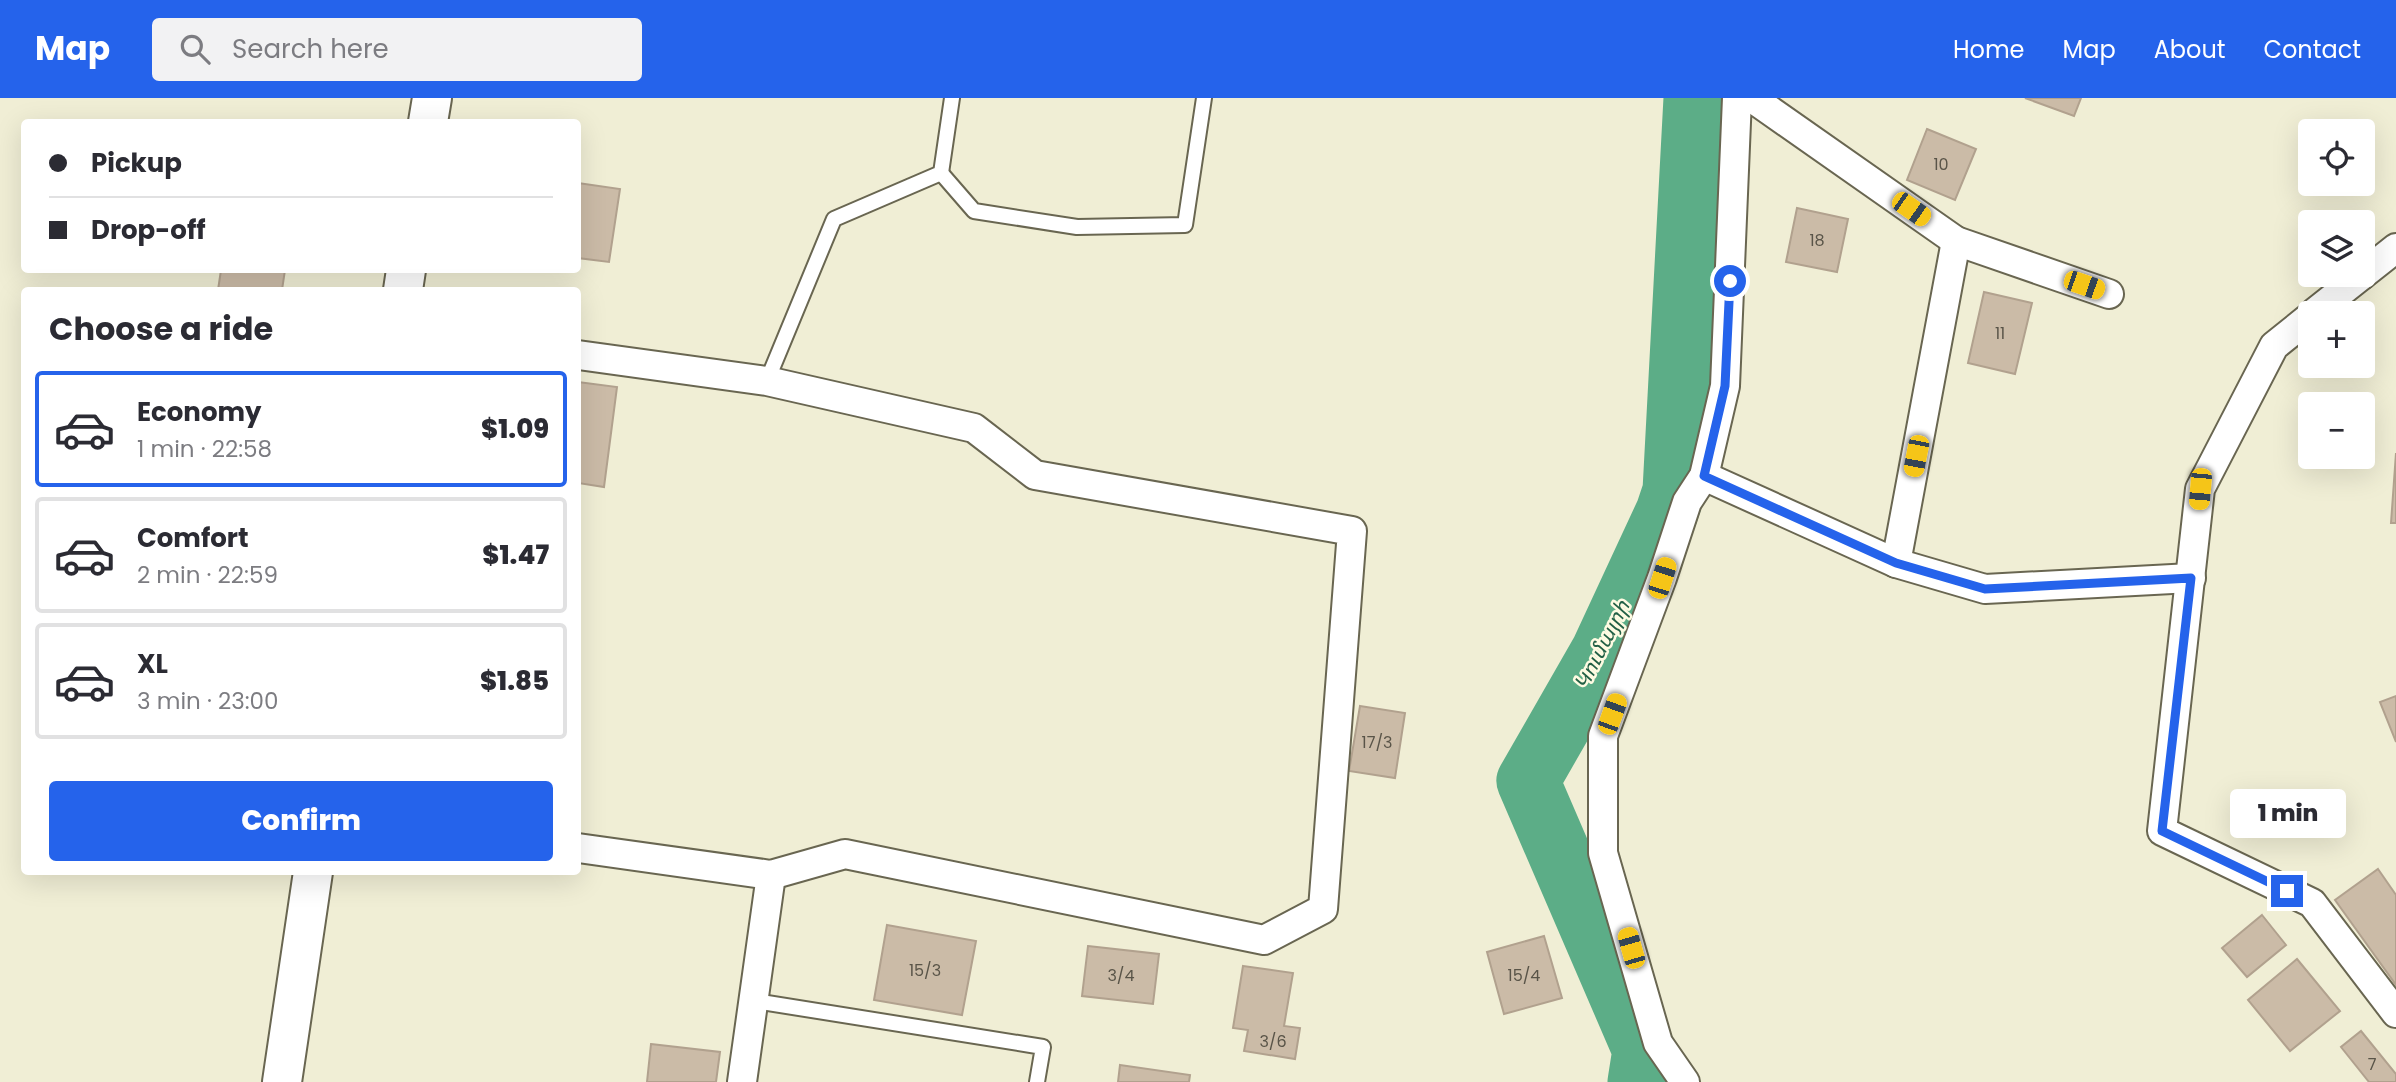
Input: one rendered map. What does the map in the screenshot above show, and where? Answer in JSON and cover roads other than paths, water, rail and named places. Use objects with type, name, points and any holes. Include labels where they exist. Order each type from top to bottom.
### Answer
[{"type":"main road","points":[[428,119],[432,98]]},
{"type":"main road","points":[[289,1077],[313,875]]},
{"type":"street","points":[[1685,1082],[1658,1043],[1604,853],[1604,736],[1687,502],[1704,476],[1725,386],[1737,98]]},
{"type":"street","points":[[1752,98],[1956,241],[2109,294]]},
{"type":"street","points":[[1896,563],[1956,241]]},
{"type":"street","points":[[2375,265],[2396,248]]},
{"type":"street","points":[[2329,301],[2347,287]]},
{"type":"street","points":[[2298,327],[2274,346],[2200,489],[2162,831],[2312,904],[2396,1013]]},
{"type":"street","points":[[581,355],[767,381],[974,428],[1035,475],[1352,531],[1323,909],[1264,940],[845,854],[771,875],[581,848]]},
{"type":"street","points":[[1704,476],[1896,563],[1985,589],[2191,578]]},
{"type":"street","points":[[741,1082],[755,1001],[771,875]]},
{"type":"lane","points":[[952,98],[941,173],[974,211],[1077,227],[1185,225],[1204,98]]},
{"type":"lane","points":[[767,381],[834,219],[941,173]]},
{"type":"lane","points":[[755,1001],[1043,1047],[1037,1082]]},
{"type":"waterway","name":"Կումայրի","points":[[1639,1082],[1644,1050],[1528,781],[1602,652],[1667,512],[1674,491],[1695,98]]}]
